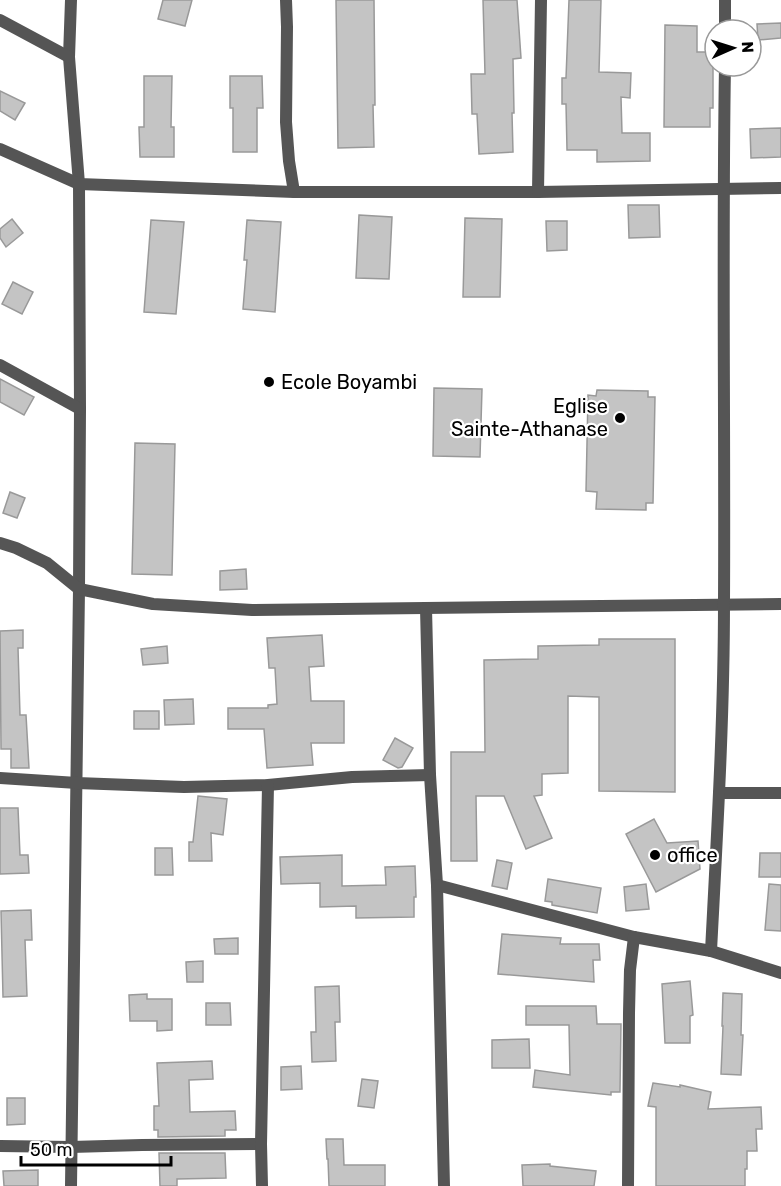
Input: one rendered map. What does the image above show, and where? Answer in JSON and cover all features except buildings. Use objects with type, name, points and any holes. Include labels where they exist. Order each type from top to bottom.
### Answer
[{"type":"street","points":[[71,0],[69,57],[79,184],[80,409],[71,1186]]},
{"type":"street","points":[[538,192],[541,0]]},
{"type":"street","points":[[725,0],[725,18]]},
{"type":"street","points":[[285,1],[286,122],[294,192]]},
{"type":"street","points":[[0,20],[69,57]]},
{"type":"street","points":[[711,951],[719,793],[724,604],[724,78]]},
{"type":"street","points":[[0,149],[79,184],[294,192],[538,192],[781,188]]},
{"type":"street","points":[[0,365],[80,409]]},
{"type":"street","points":[[0,543],[47,563],[79,589],[153,604],[252,610],[781,604]]},
{"type":"street","points":[[426,608],[430,775],[437,885],[444,1186]]},
{"type":"street","points":[[0,778],[184,787],[268,785],[352,777],[430,775]]},
{"type":"street","points":[[262,1186],[268,785]]},
{"type":"street","points":[[719,793],[781,793]]},
{"type":"street","points":[[437,885],[634,937],[711,951],[781,973]]},
{"type":"street","points":[[628,1186],[630,970],[634,937]]},
{"type":"street","points":[[0,1146],[261,1144]]},
{"type":"place","name":"Ecole Boyambi","points":[[269,382]]},
{"type":"place","name":"Eglise Sainte-Athanase","points":[[620,418]]},
{"type":"place","name":"office","points":[[655,855]]}]
